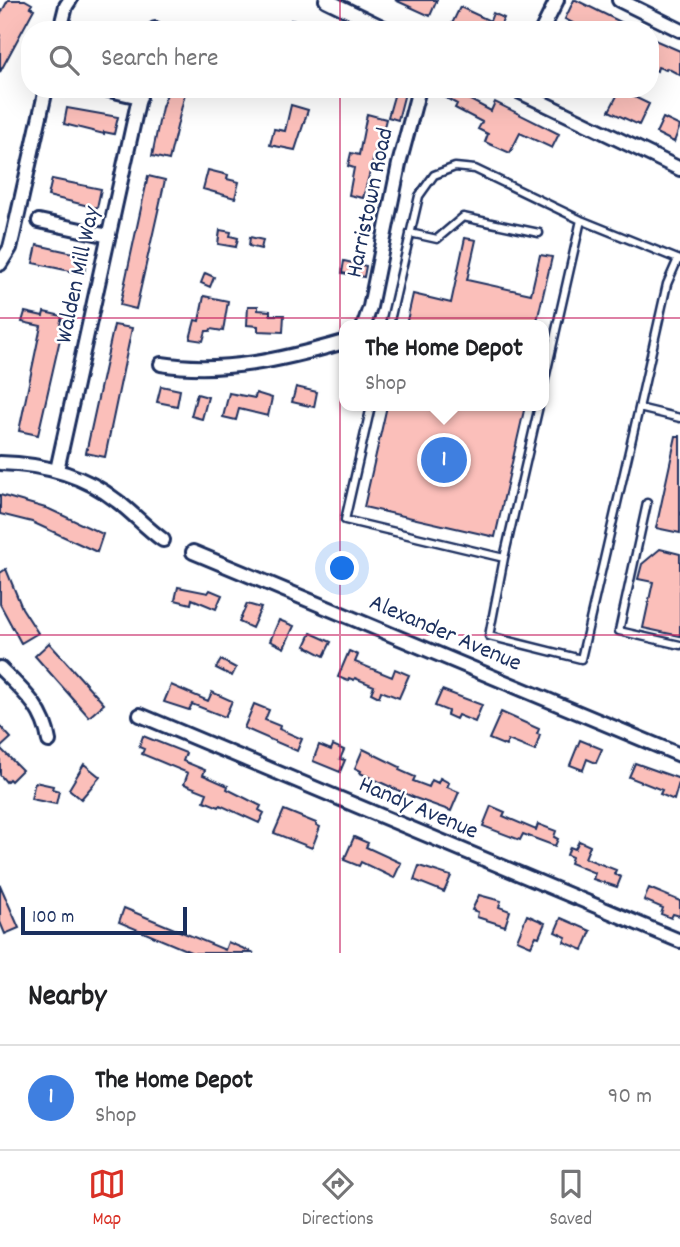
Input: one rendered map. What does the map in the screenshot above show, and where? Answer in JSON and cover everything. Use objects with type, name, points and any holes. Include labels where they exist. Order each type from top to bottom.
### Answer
[{"type":"street","points":[[62,21],[70,0]]},
{"type":"street","points":[[326,0],[355,6],[376,21]]},
{"type":"street","points":[[546,21],[557,0]]},
{"type":"street","points":[[619,0],[680,30]]},
{"type":"street","points":[[0,264],[10,248],[44,98]]},
{"type":"street","name":"Walden Mill Way","points":[[57,470],[140,98]]},
{"type":"street","name":"Harristown Road","points":[[366,320],[399,164],[417,98]]},
{"type":"street","points":[[532,98],[680,169]]},
{"type":"street","points":[[39,221],[109,236]]},
{"type":"street","points":[[161,364],[221,367],[258,363],[339,343]]},
{"type":"street","points":[[0,463],[34,465],[76,477],[105,492],[163,540]]},
{"type":"street","name":"Alexander Avenue","points":[[193,552],[680,754]]},
{"type":"street","points":[[0,668],[43,715],[49,741]]},
{"type":"street","name":"Handy Avenue","points":[[140,715],[680,941]]},
{"type":"lane","points":[[390,320],[422,189],[434,175],[455,167],[475,169],[581,220],[679,260],[667,284],[581,659],[489,636],[537,411]]},
{"type":"lane","points":[[410,233],[437,239],[463,217],[540,233]]},
{"type":"lane","points":[[549,361],[581,220]]},
{"type":"lane","points":[[639,408],[680,418]]},
{"type":"lane","points":[[369,411],[345,520],[504,558]]},
{"type":"lane","points":[[647,503],[619,631],[680,645]]},
{"type":"building","points":[[8,0],[25,0],[32,4],[30,7],[34,9],[28,21],[21,21],[21,33],[0,72],[0,15]]},
{"type":"building","points":[[395,0],[437,0],[430,16]]},
{"type":"building","points":[[576,0],[619,21],[569,21],[565,19]]},
{"type":"building","points":[[460,7],[490,21],[453,21]]},
{"type":"building","points":[[493,13],[504,18],[502,21],[490,21]]},
{"type":"building","points":[[659,42],[680,51],[680,75],[667,68],[659,67]]},
{"type":"building","points":[[166,98],[184,98],[169,160],[152,156]]},
{"type":"building","points":[[393,98],[404,98],[398,120],[388,117]]},
{"type":"building","points":[[446,98],[467,98],[491,111],[495,102],[559,134],[552,148],[520,133],[510,153],[485,142],[488,134],[478,129],[482,122],[455,108],[457,104]]},
{"type":"building","points":[[616,98],[637,98],[649,104],[639,125],[609,111]]},
{"type":"building","points":[[291,105],[308,110],[295,150],[270,145],[274,129],[285,131]]},
{"type":"building","points":[[67,108],[118,117],[114,134],[64,124]]},
{"type":"building","points":[[367,114],[386,119],[363,198],[349,195],[354,168],[348,166],[351,153],[359,155]]},
{"type":"building","points":[[663,118],[680,126],[674,142],[656,133]]},
{"type":"building","points":[[208,170],[228,175],[227,179],[239,182],[235,198],[203,189]]},
{"type":"building","points":[[148,176],[165,180],[136,309],[120,305]]},
{"type":"building","points":[[52,179],[101,189],[97,208],[48,196]]},
{"type":"building","points":[[220,230],[231,232],[230,236],[238,238],[236,247],[218,244]]},
{"type":"building","points":[[250,237],[263,240],[261,249],[249,246]]},
{"type":"building","points":[[465,238],[476,240],[467,280],[531,294],[540,255],[552,257],[537,320],[407,320],[413,294],[451,303]]},
{"type":"building","points":[[37,245],[87,256],[84,274],[33,263]]},
{"type":"building","points":[[344,261],[366,266],[364,277],[342,273]]},
{"type":"building","points":[[205,273],[214,277],[210,287],[201,283]]},
{"type":"building","points":[[204,296],[228,301],[223,331],[206,331],[203,341],[190,339],[195,320],[199,321]]},
{"type":"building","points":[[248,306],[258,306],[258,310],[270,311],[270,315],[284,315],[283,332],[258,331],[258,326],[247,325]]},
{"type":"building","points":[[25,312],[62,316],[60,325],[63,326],[38,435],[19,431],[41,326],[22,322]]},
{"type":"building","points":[[114,325],[132,328],[105,457],[86,453]]},
{"type":"building","points":[[161,386],[180,390],[177,406],[157,402]]},
{"type":"building","points":[[296,387],[317,392],[314,407],[292,402]]},
{"type":"building","points":[[229,393],[255,398],[256,393],[272,398],[268,416],[239,409],[236,420],[223,417]]},
{"type":"building","points":[[197,394],[208,397],[202,419],[191,416]]},
{"type":"building","points":[[386,411],[524,411],[495,537],[364,507]]},
{"type":"building","points":[[676,436],[680,436],[680,533],[656,528]]},
{"type":"building","points":[[0,495],[49,509],[103,534],[97,552],[32,522],[0,514]]},
{"type":"building","points":[[660,549],[680,554],[680,636],[643,628],[653,582],[638,579],[642,564]]},
{"type":"building","points":[[6,569],[22,608],[38,633],[21,643],[0,604],[0,573]]},
{"type":"building","points":[[178,587],[208,593],[210,590],[222,595],[216,609],[192,599],[191,604],[175,600]]},
{"type":"building","points":[[247,604],[261,608],[252,628],[239,622]]},
{"type":"building","points":[[279,620],[294,626],[284,648],[270,641]]},
{"type":"building","points":[[311,633],[331,642],[324,656],[305,646]]},
{"type":"building","points":[[49,643],[104,704],[89,717],[35,656]]},
{"type":"building","points":[[349,651],[358,655],[355,662],[392,677],[395,669],[409,675],[399,698],[381,691],[379,697],[371,693],[374,686],[355,678],[349,678],[348,681],[338,677]]},
{"type":"building","points":[[221,660],[236,668],[232,676],[216,668]]},
{"type":"building","points":[[171,685],[208,701],[212,692],[232,701],[225,717],[192,704],[189,710],[164,702]]},
{"type":"building","points":[[442,690],[482,705],[475,722],[458,715],[456,719],[447,715],[448,711],[435,706]]},
{"type":"building","points":[[254,704],[269,710],[265,720],[302,739],[297,751],[244,728]]},
{"type":"building","points":[[501,712],[539,729],[535,751],[508,740],[506,746],[489,739]]},
{"type":"building","points":[[0,726],[11,738],[0,748]]},
{"type":"building","points":[[143,736],[186,753],[183,761],[205,770],[203,775],[261,806],[259,810],[264,813],[259,823],[220,805],[219,807],[204,801],[207,793],[184,784],[188,773],[142,754],[144,749],[139,747]]},
{"type":"building","points":[[580,740],[602,749],[596,763],[587,759],[583,770],[570,765]]},
{"type":"building","points":[[319,745],[331,750],[333,745],[344,750],[340,759],[345,760],[340,772],[313,761]]},
{"type":"building","points":[[0,748],[22,770],[11,781],[9,779],[6,782],[0,775]]},
{"type":"building","points":[[363,749],[400,767],[399,770],[415,777],[413,781],[429,787],[432,780],[438,783],[440,778],[449,783],[447,787],[459,792],[451,811],[360,773],[361,771],[355,768]]},
{"type":"building","points":[[635,763],[680,779],[674,800],[660,794],[662,790],[629,777]]},
{"type":"building","points":[[84,764],[100,777],[81,799],[69,789]]},
{"type":"building","points":[[35,782],[53,786],[52,789],[59,791],[56,804],[31,799]]},
{"type":"building","points":[[491,806],[505,812],[503,816],[536,830],[538,824],[556,831],[554,837],[558,839],[555,846],[523,834],[520,840],[483,826]]},
{"type":"building","points":[[284,810],[320,827],[312,848],[274,833]]},
{"type":"building","points":[[354,837],[368,843],[366,847],[401,863],[394,878],[361,862],[359,866],[344,860]]},
{"type":"building","points":[[579,841],[590,846],[585,858],[616,870],[614,874],[621,877],[617,887],[593,879],[595,873],[570,863],[572,857],[567,855],[570,847],[575,849]]},
{"type":"building","points":[[419,866],[451,876],[444,892],[414,880]]},
{"type":"building","points":[[0,885],[19,928],[5,934],[0,922]]},
{"type":"building","points":[[649,888],[680,901],[680,916],[673,914],[671,918],[661,914],[663,908],[644,900]]},
{"type":"building","points":[[479,895],[501,901],[499,907],[510,911],[505,926],[477,917],[478,912],[472,910]]},
{"type":"building","points":[[124,908],[225,950],[228,942],[254,953],[193,953],[119,922]]},
{"type":"building","points":[[527,915],[545,923],[539,937],[536,936],[531,946],[517,940]]},
{"type":"building","points":[[561,918],[591,931],[583,950],[564,942],[566,937],[555,932]]},
{"type":"place","name":"The Home Depot","points":[[444,460]]}]
